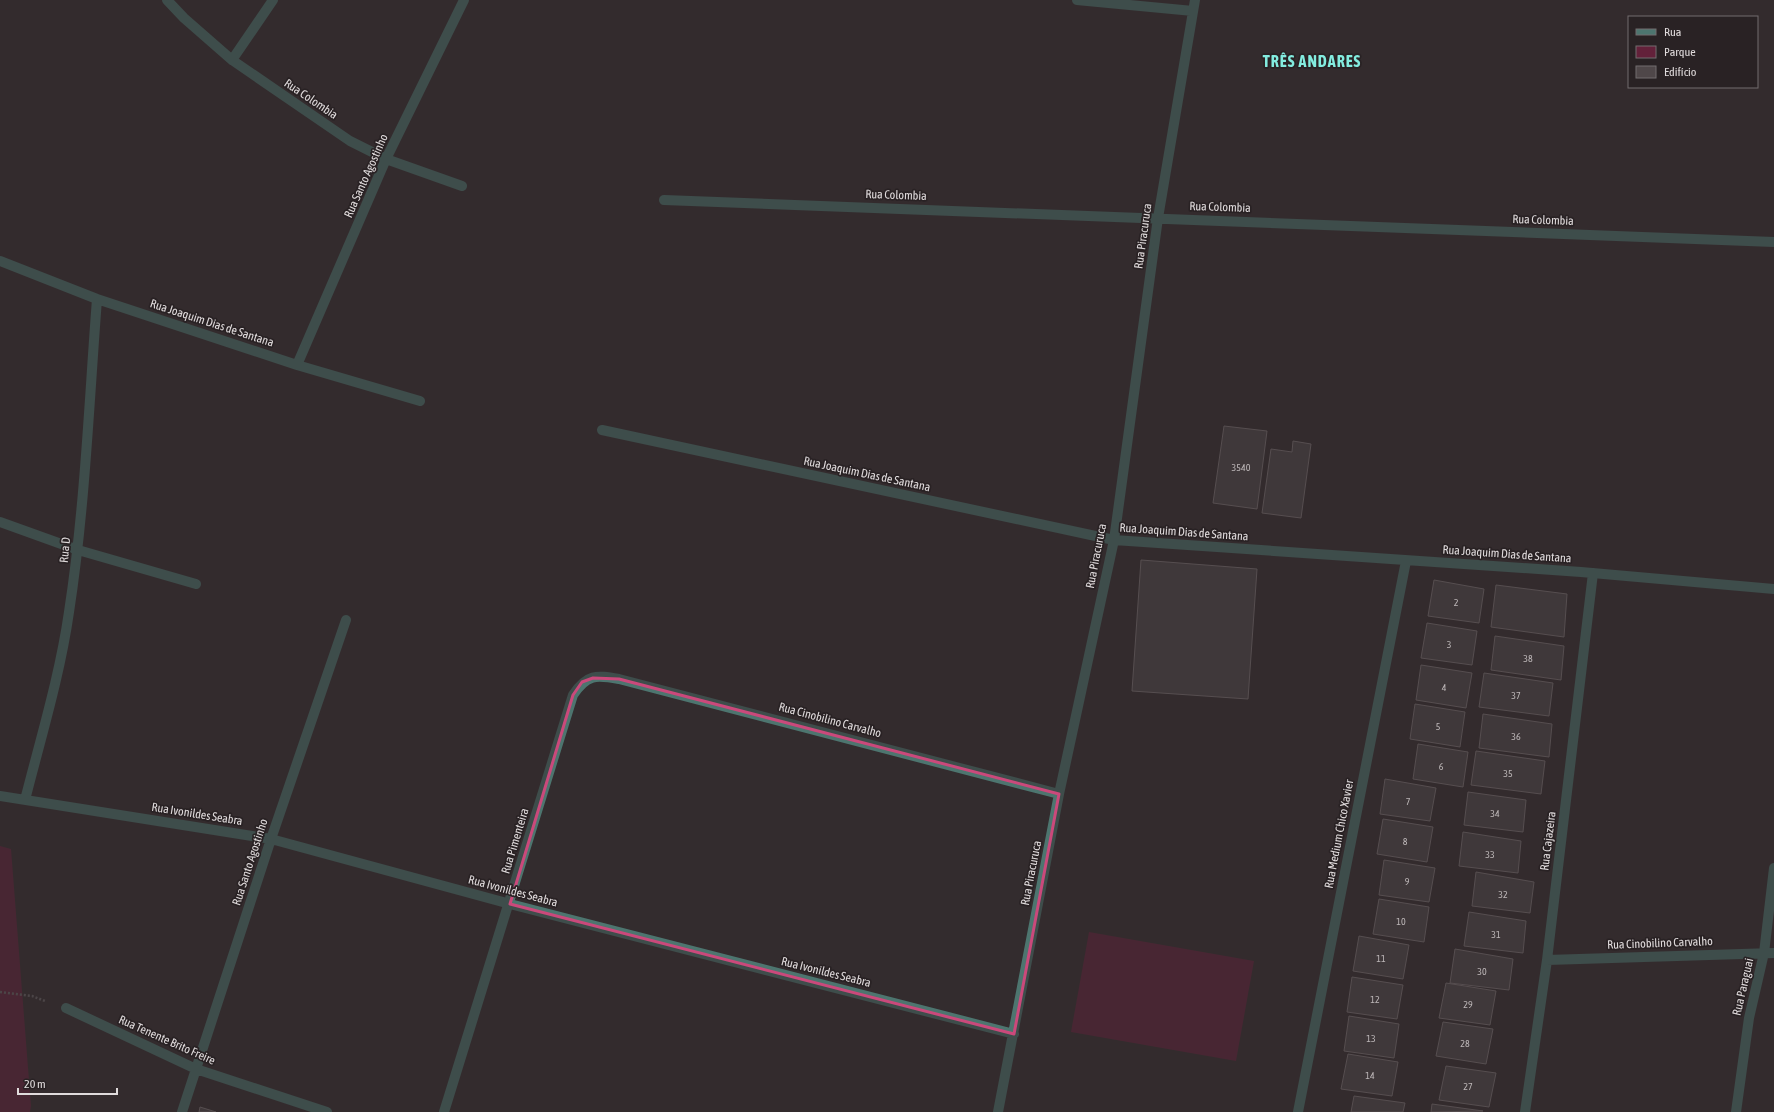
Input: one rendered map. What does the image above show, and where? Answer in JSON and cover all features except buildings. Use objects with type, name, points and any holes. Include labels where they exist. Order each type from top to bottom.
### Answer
[{"type":"street","name":"Rua Colombia","points":[[167,0],[184,18],[232,60],[350,141],[386,159],[462,186]]},
{"type":"street","points":[[232,60],[273,0]]},
{"type":"street","name":"Rua Santo Agostinho","points":[[297,365],[386,159],[464,0]]},
{"type":"street","points":[[1077,0],[1193,11]]},
{"type":"street","name":"Rua Piracuruca","points":[[998,1112],[1059,794],[1114,540],[1158,218],[1196,0]]},
{"type":"street","name":"Rua Colombia","points":[[664,200],[1774,242]]},
{"type":"street","name":"Rua Joaquim Dias de Santana","points":[[0,261],[97,299],[297,365],[420,401]]},
{"type":"street","name":"Rua D","points":[[25,800],[57,674],[69,614],[78,550],[97,299]]},
{"type":"street","name":"Rua Joaquim Dias de Santana","points":[[602,430],[1114,540],[1593,573],[1774,589]]},
{"type":"street","points":[[0,522],[78,550],[196,584]]},
{"type":"street","name":"Rua Medium Chico Xavier","points":[[1298,1112],[1406,561]]},
{"type":"street","name":"Rua Cajazeira","points":[[1525,1112],[1547,960],[1593,573]]},
{"type":"street","name":"Rua Santo Agostinho","points":[[182,1112],[271,839],[346,620]]},
{"type":"street","name":"Rua Cinobilino Carvalho","points":[[593,678],[605,676],[619,679],[1059,794]]},
{"type":"street","name":"Rua Pimenteira","points":[[444,1112],[510,904],[573,695],[582,682],[593,678]]},
{"type":"street","name":"Rua Ivonildes Seabra","points":[[0,796],[271,839],[510,904],[1014,1034]]},
{"type":"street","name":"Rua Paraguai","points":[[1736,1112],[1749,1018],[1769,953],[1774,868]]},
{"type":"street","name":"Rua Cinobilino Carvalho","points":[[1547,960],[1769,953]]},
{"type":"street","name":"Rua Tenente Brito Freire","points":[[66,1008],[196,1070],[327,1112]]},
{"type":"path","points":[[0,992],[32,996]]},
{"type":"highlighted area","points":[[593,678],[619,679],[1059,794],[1014,1034],[510,904],[573,695],[582,682]]},
{"type":"green space","points":[[0,846],[11,849],[31,1106],[30,1112],[0,1112]]},
{"type":"green space","points":[[1089,932],[1254,961],[1236,1061],[1071,1032]]},
{"type":"district","name":"TRÊS ANDARES","points":[[1312,61]]}]
